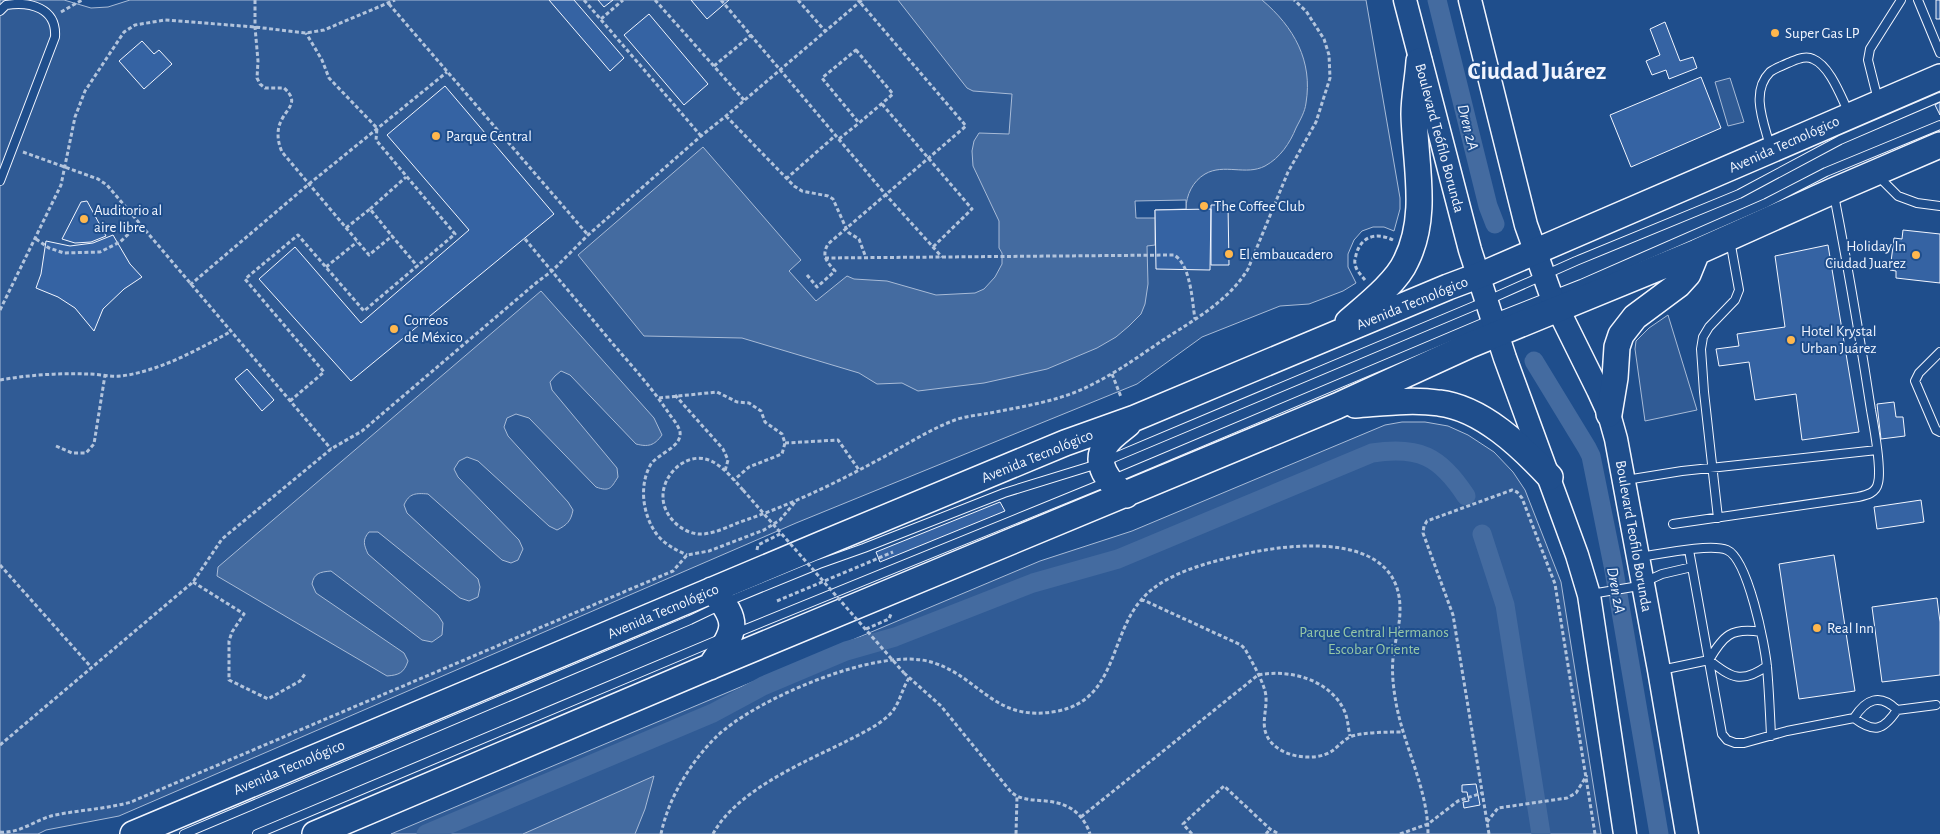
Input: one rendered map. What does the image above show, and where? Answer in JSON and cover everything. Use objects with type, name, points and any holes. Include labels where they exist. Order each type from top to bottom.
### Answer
[{"type":"main road","name":"Boulevard Teófilo Borunda","points":[[1405,0],[1419,61],[1467,239],[1483,274]]},
{"type":"main road","points":[[1470,0],[1526,225],[1530,254]]},
{"type":"main road","points":[[1335,334],[1397,274],[1406,263],[1414,242],[1419,220],[1420,195],[1414,112],[1419,61]]},
{"type":"main road","name":"Avenida Tecnológico","points":[[133,834],[718,597],[1056,447],[1135,418],[1483,274],[1940,77]]},
{"type":"main road","points":[[315,834],[710,667],[1112,480],[1337,406],[1496,321],[1548,300],[1697,252],[1940,145]]},
{"type":"main road","points":[[1609,414],[1615,378],[1617,347],[1621,335],[1635,317],[1678,285],[1688,274],[1697,252]]},
{"type":"main road","name":"Boulevard Teofilo Borunda","points":[[1530,254],[1548,300],[1609,414],[1616,439],[1638,558],[1638,585],[1660,670],[1687,834]]},
{"type":"main road","points":[[1483,274],[1496,321],[1550,476],[1578,555],[1595,594],[1625,834]]},
{"type":"main road","points":[[1337,406],[1405,401],[1440,402],[1466,411],[1498,428],[1519,445],[1550,476]]},
{"type":"main road","points":[[1112,480],[1103,452],[1107,443],[1135,418]]},
{"type":"main road","points":[[710,667],[726,645],[732,630],[732,617],[718,597]]},
{"type":"lane","points":[[1879,103],[1868,60],[1870,49],[1901,0]]},
{"type":"lane","points":[[1918,0],[1940,53]]},
{"type":"lane","points":[[0,11],[6,5],[26,4],[42,10],[52,17],[56,27],[55,37],[0,181]]},
{"type":"lane","points":[[1771,151],[1759,106],[1762,88],[1765,79],[1772,71],[1801,57],[1812,58],[1822,65],[1834,82],[1850,115]]},
{"type":"lane","points":[[1548,300],[1576,261],[1739,194],[1840,140],[1940,97]]},
{"type":"lane","points":[[184,834],[718,597],[736,598],[1004,493],[1112,480],[1548,300],[1766,203],[1826,172],[1940,125]]},
{"type":"lane","points":[[1875,172],[1898,196],[1917,203],[1940,206]]},
{"type":"lane","points":[[1673,524],[1869,495],[1875,490],[1879,482],[1877,450],[1857,316],[1833,191]]},
{"type":"lane","points":[[1718,518],[1701,349],[1708,327],[1735,300],[1739,290],[1730,237]]},
{"type":"lane","points":[[256,834],[730,635],[1496,321]]},
{"type":"lane","points":[[1940,352],[1918,373],[1915,381],[1936,430],[1940,432]]},
{"type":"lane","points":[[1625,480],[1712,467],[1877,450]]},
{"type":"lane","points":[[1638,558],[1689,550],[1717,548],[1726,549],[1734,554],[1745,576],[1762,632],[1767,666],[1771,736]]},
{"type":"lane","points":[[1689,550],[1722,734],[1727,740],[1735,744],[1744,743],[1854,718],[1873,728],[1885,724],[1896,710],[1936,705]]},
{"type":"lane","points":[[1595,594],[1638,585],[1662,574],[1692,567]]},
{"type":"lane","points":[[1660,670],[1709,660],[1721,640],[1739,631],[1762,632]]},
{"type":"lane","points":[[1709,660],[1727,674],[1737,676],[1748,676],[1758,673],[1767,666]]},
{"type":"lane","points":[[1854,718],[1860,708],[1875,700],[1890,703],[1896,710]]},
{"type":"path","points":[[52,17],[82,0]]},
{"type":"path","points":[[255,0],[257,78],[260,84],[272,89],[279,86],[284,88],[292,98],[291,108],[280,122],[279,146],[288,161],[368,255],[392,236]]},
{"type":"path","points":[[0,310],[61,185],[75,117],[85,91],[124,32],[135,25],[165,20],[306,33],[324,30],[395,0]]},
{"type":"path","points":[[584,0],[701,136]]},
{"type":"path","points":[[601,20],[623,0]]},
{"type":"path","points":[[655,0],[744,100]]},
{"type":"path","points":[[721,0],[886,195],[942,258]]},
{"type":"path","points":[[798,0],[825,32]]},
{"type":"path","points":[[1016,834],[1017,797],[941,706],[904,673],[782,533],[743,490],[734,480],[710,460],[699,458],[686,461],[672,470],[665,482],[662,498],[668,515],[680,528],[698,534],[712,532],[796,500],[859,470],[957,419],[1064,397],[1091,386],[1195,319],[1225,297],[1240,282],[1248,269],[1288,172],[1316,122],[1330,78],[1329,55],[1324,39],[1317,25],[1294,0]]},
{"type":"path","points":[[0,745],[193,582],[222,539],[331,449],[362,431],[552,271],[588,235],[860,1],[966,126],[828,244],[824,251],[825,258],[835,271],[817,287],[807,275]]},
{"type":"path","points":[[389,4],[588,235]]},
{"type":"path","points":[[290,401],[324,372],[245,279],[298,235],[364,311],[455,234],[376,140],[377,128],[329,78],[322,60],[306,33]]},
{"type":"path","points":[[714,66],[751,35]]},
{"type":"path","points":[[839,139],[893,94],[856,50],[822,78],[859,122]]},
{"type":"path","points":[[190,285],[309,184],[446,72]]},
{"type":"path","points":[[882,104],[972,209],[933,247]]},
{"type":"path","points":[[726,116],[786,179],[802,190],[828,196],[833,200],[849,233],[859,239],[866,258]]},
{"type":"path","points":[[786,179],[836,135]]},
{"type":"path","points":[[12,148],[98,179],[107,185],[331,449]]},
{"type":"path","points":[[346,228],[406,177]]},
{"type":"path","points":[[370,208],[418,267]]},
{"type":"path","points":[[36,239],[49,248],[64,253],[100,252],[120,242],[139,224]]},
{"type":"path","points":[[1367,282],[1358,272],[1354,263],[1359,246],[1368,237],[1377,235],[1398,242]]},
{"type":"path","points":[[525,239],[659,398],[680,430],[679,440],[658,456],[650,466],[645,481],[643,500],[649,521],[659,537],[672,548],[687,555],[709,551],[764,530],[780,520],[796,500]]},
{"type":"path","points":[[326,268],[357,242]]},
{"type":"path","points":[[825,258],[1174,256],[1182,262],[1186,270],[1195,319]]},
{"type":"path","points":[[0,380],[39,375],[87,374],[121,376],[178,359],[230,332]]},
{"type":"path","points":[[1112,374],[1121,397]]},
{"type":"path","points":[[56,446],[72,453],[86,452],[94,444],[105,375]]},
{"type":"path","points":[[659,398],[717,392],[737,402],[750,403],[761,412],[765,422],[782,434],[785,443],[782,454],[749,467],[734,480]]},
{"type":"path","points":[[675,396],[723,450],[728,460],[725,471]]},
{"type":"path","points":[[785,443],[838,440],[859,470]]},
{"type":"path","points":[[1489,834],[1453,615],[1423,533],[1424,526],[1428,521],[1512,490],[1518,492],[1522,498],[1555,584],[1596,834]]},
{"type":"path","points":[[758,545],[782,533]]},
{"type":"path","points":[[661,834],[673,797],[689,770],[710,744],[739,719],[784,694],[836,674],[875,663],[904,659],[930,661],[950,670],[1001,705],[1018,711],[1040,714],[1061,711],[1084,701],[1096,690],[1108,670],[1124,629],[1141,599],[1153,589],[1174,576],[1228,558],[1268,550],[1304,546],[1337,547],[1360,552],[1375,559],[1386,569],[1392,579],[1401,607],[1400,627],[1393,652],[1392,672],[1396,704],[1422,793],[1428,834]]},
{"type":"path","points":[[0,832],[15,831],[54,815],[114,807],[130,802],[673,570],[687,555]]},
{"type":"path","points":[[0,565],[91,667]]},
{"type":"path","points":[[193,582],[244,614],[229,640],[229,680],[268,698],[300,681],[305,674]]},
{"type":"path","points":[[1141,599],[1241,645],[1245,649],[1265,691],[1267,704],[1265,726],[1267,736],[1282,751],[1300,756],[1321,756],[1332,751],[1350,736],[1403,732]]},
{"type":"path","points":[[866,630],[889,619]]},
{"type":"path","points":[[1081,817],[1258,675],[1270,672],[1291,674],[1309,679],[1330,689],[1344,710],[1350,736]]},
{"type":"path","points":[[713,834],[722,819],[757,790],[790,769],[868,730],[882,721],[899,700],[903,686],[909,678]]},
{"type":"path","points":[[1487,822],[1498,808],[1567,798],[1573,795],[1587,774]]},
{"type":"path","points":[[1192,834],[1183,824],[1224,786],[1279,834]]},
{"type":"path","points":[[1400,834],[1428,824],[1458,801],[1482,793]]},
{"type":"path","points":[[1017,797],[1056,801],[1070,807],[1081,817],[1090,834]]},
{"type":"path","points":[[1266,834],[1270,828]]},
{"type":"shaded area","points":[[0,0],[64,0],[91,8],[108,7],[130,0],[1366,0],[1400,198],[1400,209],[1394,231],[1384,227],[1373,227],[1362,231],[1354,240],[1348,254],[1348,267],[1356,283],[1343,291],[1309,304],[1280,306],[1202,337],[1137,384],[796,523],[119,816],[46,830],[38,834],[0,834]]},
{"type":"shaded area","points":[[898,0],[1262,0],[1292,33],[1299,46],[1307,73],[1305,106],[1288,145],[1270,163],[1258,169],[1212,171],[1205,174],[1194,184],[1189,194],[1186,209],[1155,210],[1155,245],[1147,246],[1148,284],[1145,304],[1141,314],[1116,337],[1097,348],[1047,369],[984,383],[918,391],[902,383],[877,384],[859,373],[742,338],[644,336],[578,255],[703,147],[801,260],[789,271],[816,301],[847,276],[854,279],[887,281],[936,295],[975,293],[984,289],[995,277],[1002,264],[1002,253],[999,248],[999,221],[973,166],[972,151],[974,141],[979,133],[1009,134],[1012,94],[973,91],[967,88]]},
{"type":"shaded area","points":[[1730,78],[1744,122],[1728,126],[1715,82]]},
{"type":"shaded area","points":[[541,291],[654,418],[662,435],[650,445],[636,444],[570,375],[561,371],[555,376],[550,382],[552,390],[617,468],[618,477],[610,488],[596,487],[529,418],[516,414],[507,418],[504,427],[508,436],[568,502],[573,510],[568,522],[557,530],[549,526],[478,461],[467,457],[459,461],[454,469],[458,477],[519,540],[523,549],[518,560],[511,563],[502,560],[428,494],[416,494],[408,498],[404,505],[407,513],[478,579],[480,587],[478,597],[469,601],[460,598],[378,532],[369,532],[364,543],[368,554],[438,615],[443,623],[442,635],[432,642],[422,640],[331,571],[316,575],[312,584],[316,593],[404,653],[408,661],[403,671],[387,676],[217,576],[218,567]]},
{"type":"shaded area","points":[[1668,315],[1697,410],[1645,421],[1635,349],[1636,341],[1649,328]]},
{"type":"shaded area","name":"Parque Central Hermanos Escobar Oriente","points":[[1402,422],[1425,422],[1448,426],[1468,435],[1494,452],[1513,472],[1525,490],[1561,582],[1601,834],[391,834],[1040,561],[1132,531],[1385,425]]},
{"type":"shaded area","points":[[654,776],[645,809],[635,834],[523,834]]},
{"type":"pier","points":[[1186,200],[1186,209],[1155,210],[1155,218],[1136,218],[1135,201]]},
{"type":"building","points":[[549,0],[574,0],[624,58],[610,71]]},
{"type":"building","points":[[598,0],[613,0],[604,7]]},
{"type":"building","points":[[691,0],[729,0],[707,19]]},
{"type":"building","points":[[1936,0],[1940,0],[1940,19],[1936,19]]},
{"type":"building","points":[[649,14],[708,84],[684,105],[624,35]]},
{"type":"building","points":[[1665,22],[1680,61],[1693,57],[1697,68],[1669,79],[1666,70],[1652,75],[1646,61],[1660,55],[1650,29]]},
{"type":"building","points":[[142,41],[154,54],[159,50],[172,64],[144,89],[119,61]]},
{"type":"building","points":[[1701,77],[1721,128],[1631,167],[1610,115]]},
{"type":"building","points":[[445,86],[554,214],[351,381],[259,279],[295,247],[361,323],[469,230],[387,135]]},
{"type":"building","points":[[1940,102],[1940,115],[1935,105]]},
{"type":"building","name":"Auditorio al aire libre","points":[[87,201],[106,236],[91,242],[75,243],[62,239],[81,202]]},
{"type":"building","points":[[1211,205],[1228,205],[1229,265],[1211,265]]},
{"type":"building","points":[[1211,209],[1210,270],[1156,269],[1155,210]]},
{"type":"building","name":"Holiday In Ciudad Juarez","points":[[1903,230],[1940,234],[1940,283],[1896,278],[1896,271],[1890,270],[1894,238],[1902,239]]},
{"type":"building","points":[[113,235],[130,264],[142,277],[124,289],[103,309],[94,331],[75,308],[58,297],[36,288],[41,274],[46,241],[70,246],[93,243]]},
{"type":"building","name":"Hotel Krystal Urban Juárez","points":[[1828,245],[1859,432],[1802,440],[1796,394],[1755,400],[1749,362],[1719,366],[1716,349],[1739,346],[1737,334],[1785,327],[1775,256]]},
{"type":"building","points":[[247,369],[274,400],[262,411],[235,379]]},
{"type":"building","points":[[1894,402],[1896,417],[1903,417],[1905,436],[1881,439],[1877,404]]},
{"type":"building","points":[[1921,500],[1924,522],[1877,529],[1874,507]]},
{"type":"building","points":[[1000,502],[1005,511],[880,562],[876,552]]},
{"type":"building","name":"Real Inn","points":[[1834,555],[1855,691],[1799,699],[1779,564]]},
{"type":"building","points":[[1937,598],[1940,622],[1940,675],[1882,682],[1872,607]]},
{"type":"building","points":[[1476,784],[1480,805],[1464,808],[1463,802],[1469,801],[1467,792],[1462,792],[1462,785]]},
{"type":"waterway","name":"Dren 2A","points":[[1437,0],[1488,206],[1495,224]]},
{"type":"waterway","name":"Dren 2A","points":[[1534,361],[1591,456],[1613,565],[1659,834]]},
{"type":"waterway","points":[[426,834],[713,713],[763,686],[846,651],[895,637],[1033,583],[1118,559],[1372,453],[1403,451],[1427,457],[1447,471],[1466,496]]},
{"type":"waterway","points":[[1482,534],[1505,605],[1541,834]]},
{"type":"place","name":"Super Gas LP","points":[[1775,33]]},
{"type":"place","name":"Parque Central","points":[[436,136]]},
{"type":"place","name":"The Coffee Club","points":[[1204,206]]},
{"type":"place","name":"Auditorio al aire libre","points":[[84,219]]},
{"type":"place","name":"El embaucadero","points":[[1229,254]]},
{"type":"place","name":"Holiday In Ciudad Juarez","points":[[1916,255]]},
{"type":"place","name":"Correos de México","points":[[394,329]]},
{"type":"place","name":"Hotel Krystal Urban Juárez","points":[[1791,340]]},
{"type":"place","name":"Real Inn","points":[[1817,628]]},
{"type":"district","name":"Ciudad Juárez","points":[[1537,70]]}]
